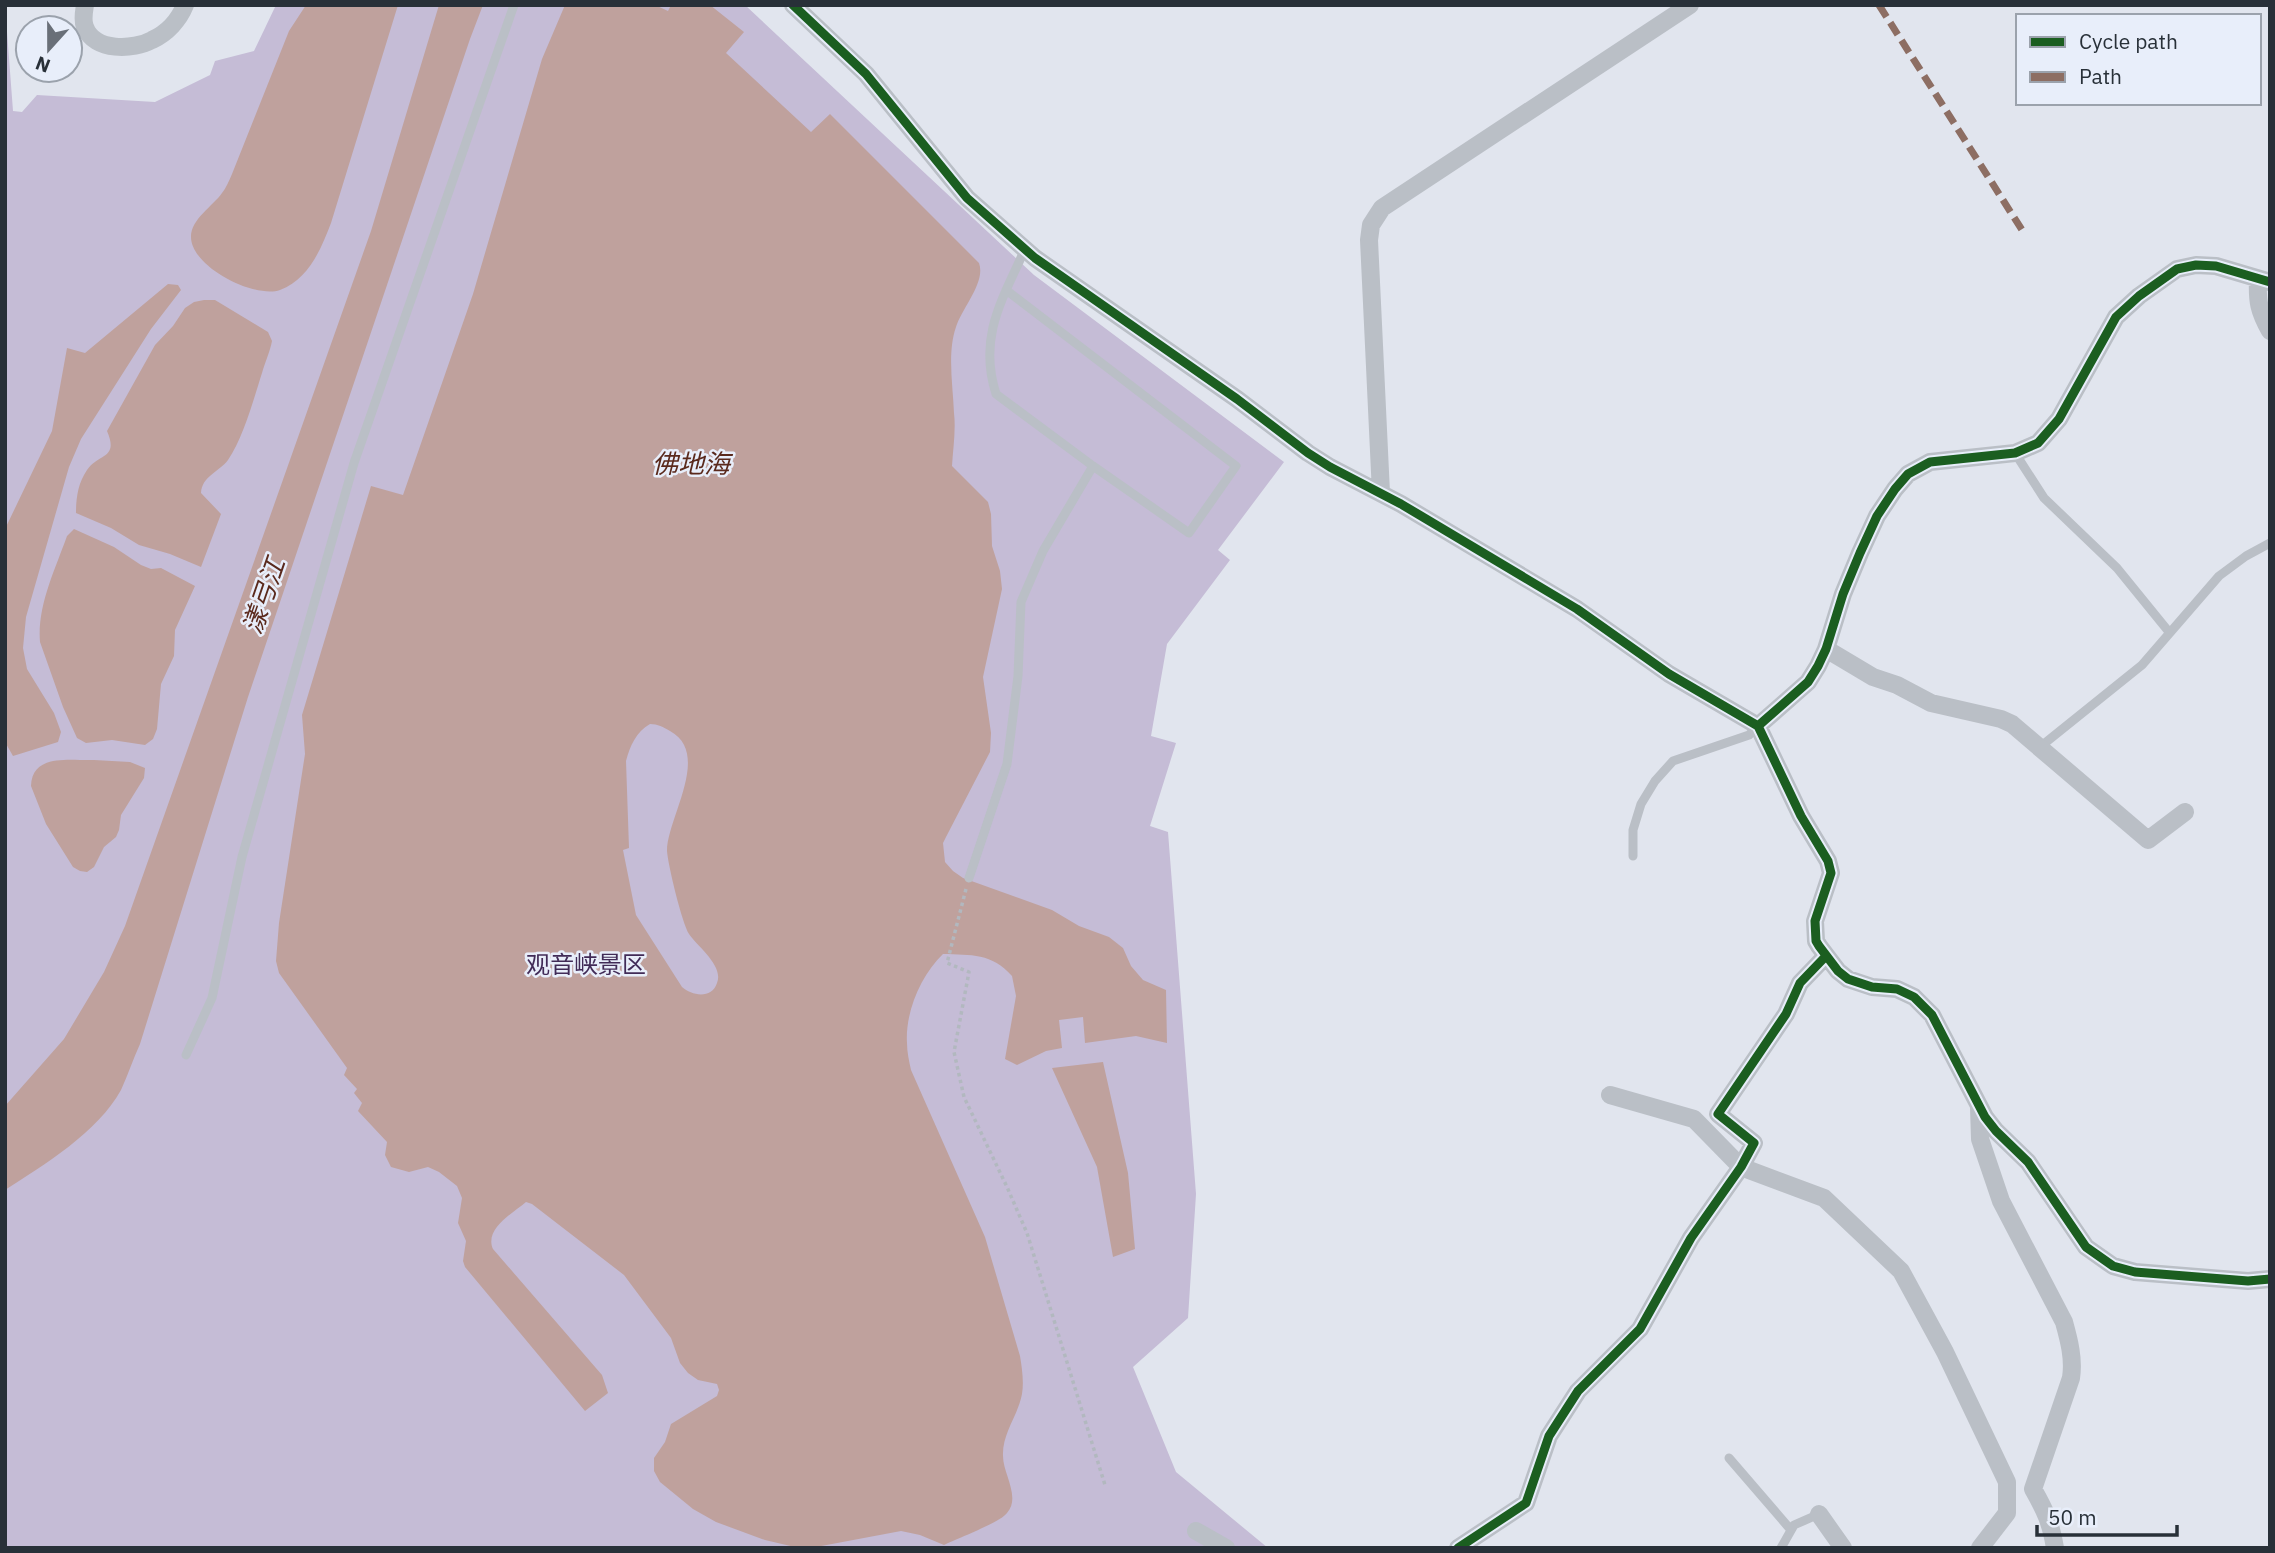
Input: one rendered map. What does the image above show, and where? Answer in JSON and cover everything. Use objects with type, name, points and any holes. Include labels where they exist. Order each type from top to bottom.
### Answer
[{"type":"street","points":[[85,5],[85,27],[92,37],[115,47],[128,47],[152,41],[163,34],[181,15],[185,5]]},
{"type":"street","points":[[793,5],[866,74],[967,198],[1025,249],[1237,399],[1308,453],[1577,609],[1669,674],[1758,726],[1801,816],[1828,861],[1831,873],[1815,921],[1816,941],[1838,971],[1848,979],[1872,988],[1897,989],[1924,1005],[1996,1131],[2028,1161],[2086,1247],[2103,1261],[2135,1272],[2270,1279]]},
{"type":"street","points":[[1381,493],[1369,240],[1374,218],[1382,208],[1690,5]]},
{"type":"street","points":[[1758,726],[1808,682],[1826,649],[1843,594],[1877,516],[1908,474],[1930,462],[2015,453],[2038,443],[2059,419],[2109,328],[2124,308],[2178,269],[2196,265],[2216,266],[2264,280],[2258,300],[2260,312],[2270,331]]},
{"type":"street","points":[[1826,649],[1873,677],[1897,685],[1931,703],[2012,724],[2148,840],[2185,812]]},
{"type":"street","points":[[1458,1548],[1526,1503],[1542,1454],[1556,1424],[1578,1391],[1640,1329],[1691,1238],[1741,1167],[1754,1143],[1718,1114],[1786,1014],[1800,983],[1826,956]]},
{"type":"street","points":[[1610,1095],[1694,1119],[1741,1167],[1824,1198],[1901,1270],[1945,1352],[2007,1482],[2007,1513],[1982,1548]]},
{"type":"street","points":[[1979,1105],[1980,1139],[2001,1201],[2064,1322],[2072,1359],[2071,1378],[2033,1489],[1982,1548]]},
{"type":"street","points":[[2033,1489],[2048,1514],[2055,1548]]},
{"type":"street","points":[[1819,1514],[1843,1548]]},
{"type":"street","points":[[1195,1531],[1226,1548]]},
{"type":"lane","points":[[186,1055],[212,998],[242,857],[354,463],[513,5]]},
{"type":"lane","points":[[1006,290],[1236,466],[1189,533],[996,394],[991,378],[989,344],[992,327],[1006,290],[1025,249]]},
{"type":"lane","points":[[2015,453],[2045,498],[2117,568],[2169,632]]},
{"type":"lane","points":[[970,878],[1007,764],[1018,676],[1021,602],[1043,551],[1094,466]]},
{"type":"lane","points":[[2040,747],[2142,665],[2218,576],[2270,543]]},
{"type":"lane","points":[[1633,856],[1633,830],[1641,804],[1655,780],[1672,761],[1748,735],[1758,726]]},
{"type":"lane","points":[[1728,1458],[1791,1530]]},
{"type":"lane","points":[[1781,1548],[1794,1525],[1819,1514]]},
{"type":"path","points":[[970,878],[947,963],[969,972],[954,1052],[964,1097],[1027,1233],[1105,1485]]},
{"type":"green space","name":"观音峡景区","points":[[5,5],[13,111],[22,112],[37,95],[155,102],[210,75],[215,61],[254,51],[276,5],[745,5],[1034,275],[1284,462],[1218,550],[1230,560],[1167,644],[1151,736],[1176,743],[1150,826],[1168,832],[1196,1194],[1188,1318],[1133,1367],[1176,1472],[1268,1548],[5,1548]]},
{"type":"water","points":[[306,5],[398,5],[331,223],[318,253],[299,279],[280,290],[269,292],[241,285],[213,269],[201,259],[191,237],[198,219],[227,184],[289,31]]},
{"type":"water","name":"漾弓江","points":[[439,5],[483,5],[248,697],[140,1044],[121,1090],[99,1120],[69,1146],[5,1190],[5,1106],[64,1039],[104,972],[125,926],[371,231]]},
{"type":"water","name":"佛地海","points":[[565,5],[655,5],[668,11],[671,5],[710,5],[744,32],[726,53],[811,132],[830,114],[979,263],[979,278],[953,337],[951,370],[955,426],[952,466],[988,502],[992,546],[1000,571],[1002,589],[983,677],[991,733],[990,752],[943,843],[945,862],[963,878],[1052,910],[1079,926],[1109,937],[1123,948],[1131,966],[1143,980],[1166,990],[1167,1043],[1136,1036],[1085,1043],[1083,1017],[1059,1020],[1062,1048],[1046,1051],[1017,1065],[1005,1059],[1016,996],[1012,976],[1004,968],[981,957],[943,954],[921,983],[907,1031],[911,1070],[985,1237],[1020,1356],[1023,1380],[1020,1402],[1003,1448],[1012,1493],[1011,1507],[996,1521],[944,1545],[901,1531],[799,1548],[765,1540],[716,1522],[693,1509],[660,1482],[654,1471],[654,1458],[665,1442],[671,1424],[717,1396],[717,1384],[698,1380],[688,1373],[680,1363],[671,1338],[624,1275],[526,1202],[496,1228],[491,1242],[493,1249],[602,1375],[608,1393],[585,1411],[465,1267],[463,1261],[466,1241],[458,1223],[462,1198],[457,1186],[428,1167],[409,1172],[391,1167],[385,1155],[387,1142],[358,1111],[362,1103],[354,1093],[357,1089],[344,1075],[347,1068],[279,973],[276,961],[279,923],[305,754],[302,715],[371,486],[403,495],[473,294],[542,59]],"holes":[[[650,724],[670,731],[682,741],[687,755],[688,770],[667,851],[686,928],[717,970],[717,983],[711,992],[706,994],[696,994],[682,987],[636,915],[623,850],[629,848],[626,761],[637,735]]]},
{"type":"water","points":[[168,284],[178,285],[181,290],[151,329],[81,439],[69,467],[26,617],[23,648],[27,669],[54,713],[61,732],[58,742],[13,756],[5,742],[5,529],[52,431],[67,348],[85,353]]},
{"type":"water","points":[[204,300],[215,300],[268,332],[272,341],[239,441],[228,460],[202,487],[201,493],[221,514],[201,567],[139,545],[111,528],[76,513],[81,480],[87,470],[109,451],[111,447],[107,431],[155,345],[185,308]]},
{"type":"water","points":[[74,529],[114,547],[141,565],[151,569],[161,568],[195,586],[175,630],[174,656],[161,684],[157,729],[153,739],[145,745],[112,740],[86,743],[77,738],[40,642],[41,615],[48,588],[67,536]]},
{"type":"water","points":[[64,760],[130,762],[145,768],[144,778],[121,815],[116,837],[104,847],[94,867],[87,872],[73,867],[46,824],[31,786],[33,775],[45,764]]},
{"type":"water","points":[[1103,1062],[1128,1173],[1135,1249],[1113,1257],[1097,1167],[1052,1068]]},
{"type":"marked path","points":[[1879,5],[2022,230]]},
{"type":"cycle path","points":[[793,5],[866,74],[967,198],[1035,258],[1237,399],[1308,453],[1401,504],[1577,609],[1669,674],[1758,726],[1801,816],[1828,861],[1831,873],[1815,921],[1816,941],[1819,946],[1838,971],[1848,979],[1872,987],[1897,989],[1914,997],[1932,1015],[1985,1117],[2028,1162],[2086,1247],[2113,1266],[2135,1272],[2248,1281],[2270,1279]]},
{"type":"cycle path","points":[[1758,726],[1808,682],[1818,666],[1843,594],[1877,516],[1908,474],[1930,462],[2015,453],[2038,443],[2059,419],[2116,317],[2139,296],[2177,269],[2196,265],[2216,266],[2270,282]]},
{"type":"cycle path","points":[[1458,1548],[1526,1503],[1549,1436],[1578,1391],[1640,1329],[1691,1238],[1741,1167],[1754,1143],[1718,1114],[1786,1014],[1800,983],[1826,956]]}]
